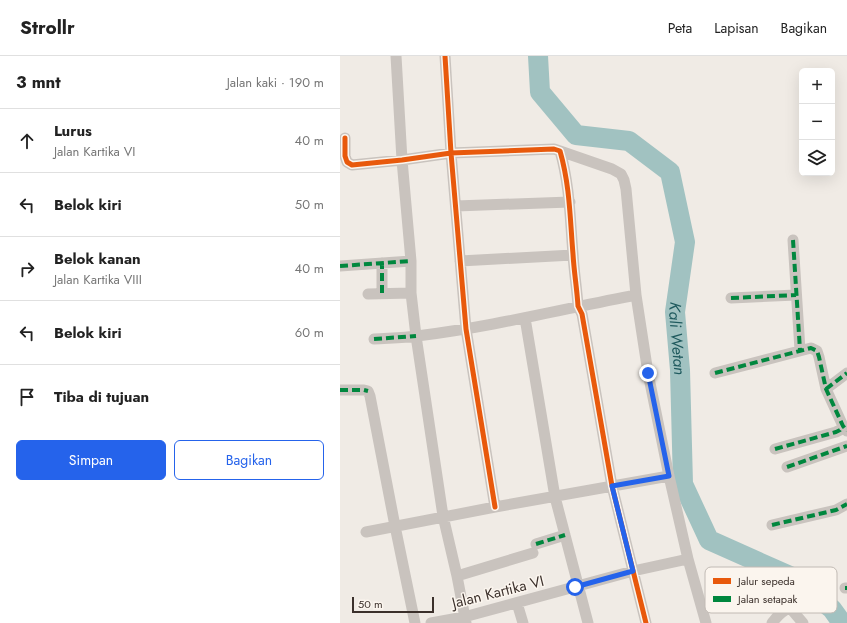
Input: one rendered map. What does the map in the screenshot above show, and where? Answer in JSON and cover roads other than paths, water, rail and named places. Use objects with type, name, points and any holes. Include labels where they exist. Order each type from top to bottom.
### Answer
[{"type":"street","points":[[396,56],[402,160],[411,261],[411,293],[416,336],[443,516],[457,576],[465,620]]},
{"type":"street","points":[[445,56],[451,153],[466,329],[495,507]]},
{"type":"street","points":[[345,138],[347,162],[352,165],[451,153],[554,149],[621,174],[626,189],[636,295],[648,373],[669,476],[688,558],[706,623]]},
{"type":"street","points":[[560,151],[564,164],[570,202],[578,306],[582,314],[612,486],[646,623]]},
{"type":"street","points":[[456,206],[570,202]]},
{"type":"street","points":[[793,240],[800,350]]},
{"type":"street","points":[[460,261],[573,255]]},
{"type":"street","points":[[340,266],[411,261]]},
{"type":"street","points":[[382,263],[382,293]]},
{"type":"street","points":[[368,294],[411,293]]},
{"type":"street","points":[[374,339],[416,336],[466,329],[636,295]]},
{"type":"street","points":[[732,298],[796,295]]},
{"type":"street","points":[[525,318],[555,496],[588,623]]},
{"type":"street","points":[[715,373],[800,350],[810,348],[817,351],[826,389],[845,428],[836,432],[775,448]]},
{"type":"street","points":[[826,389],[847,373]]},
{"type":"street","points":[[340,390],[364,390],[368,392],[370,396],[415,623]]},
{"type":"street","points":[[787,467],[847,446]]},
{"type":"street","points":[[366,532],[443,516],[669,476]]},
{"type":"street","points":[[772,525],[836,510],[847,504]]},
{"type":"street","points":[[457,576],[534,549],[565,535]]},
{"type":"street","name":"Jalan Kartika VI","points":[[431,623],[465,620],[517,603],[578,586],[688,558]]},
{"type":"street","points":[[517,603],[523,623]]},
{"type":"street","points":[[772,623],[781,613]]},
{"type":"street","points":[[794,613],[803,623]]},
{"type":"waterway","name":"Kali Wetan","points":[[538,56],[540,92],[576,135],[629,141],[670,172],[685,242],[675,312],[680,370],[683,484],[709,540],[770,567]]},
{"type":"waterway","name":"Kali Wetan","points":[[835,613],[842,623]]}]
